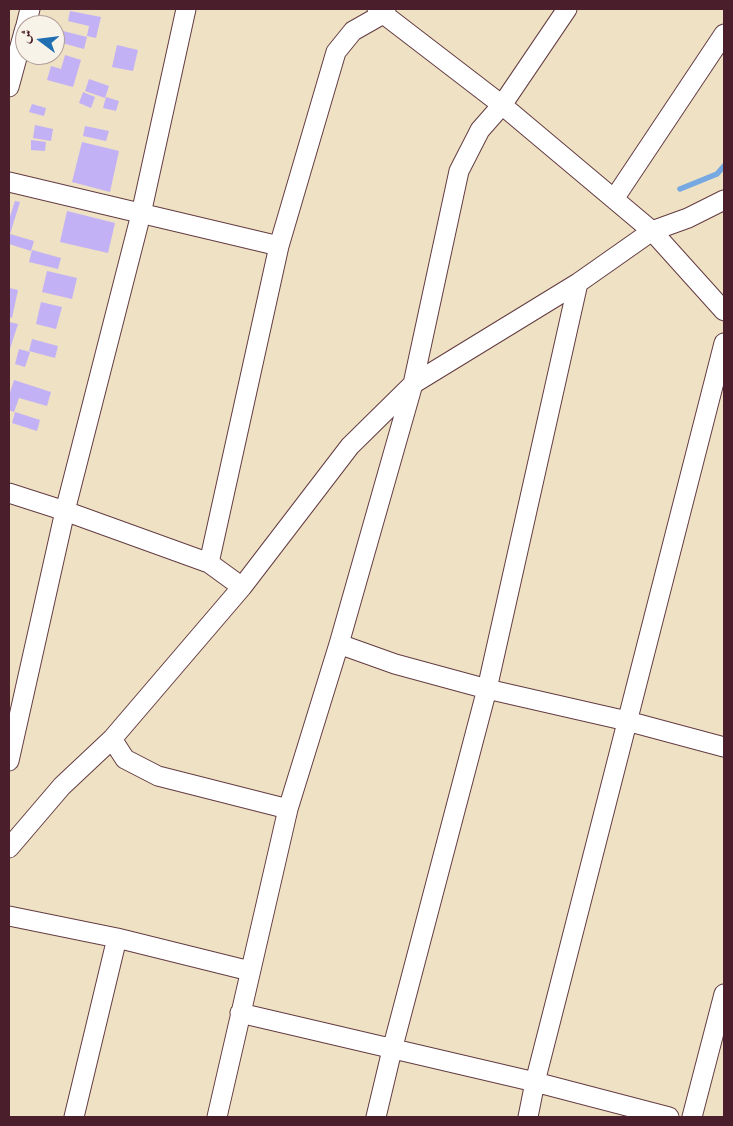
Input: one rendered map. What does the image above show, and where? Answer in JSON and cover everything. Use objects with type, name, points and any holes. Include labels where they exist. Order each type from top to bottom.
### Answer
[{"type":"street","points":[[9,761],[65,511],[141,214],[186,9]]},
{"type":"street","points":[[216,1117],[288,809],[339,644],[412,384],[459,171],[480,130],[502,105],[567,9]]},
{"type":"street","points":[[209,563],[279,246],[336,52],[354,32],[382,10],[502,105],[652,231],[724,311]]},
{"type":"street","points":[[614,199],[724,34]]},
{"type":"street","points":[[9,87],[15,64]]},
{"type":"street","points":[[9,182],[279,246]]},
{"type":"street","points":[[9,848],[62,786],[112,739],[242,587],[350,446],[412,384],[578,283],[652,231],[688,218],[724,200]]},
{"type":"street","points":[[376,1117],[487,689],[578,283]]},
{"type":"street","points":[[528,1117],[535,1082],[724,343]]},
{"type":"street","points":[[9,493],[65,511],[209,563],[242,587]]},
{"type":"street","points":[[339,644],[395,664],[487,689],[627,721],[724,747]]},
{"type":"street","points":[[112,739],[125,759],[158,776],[288,809]]},
{"type":"street","points":[[9,916],[116,938],[250,971]]},
{"type":"street","points":[[74,1117],[116,938]]},
{"type":"street","points":[[692,1117],[724,994]]},
{"type":"street","points":[[240,1013],[535,1082],[669,1117]]},
{"type":"building","points":[[70,11],[101,17],[96,38],[87,36],[89,26],[68,21]]},
{"type":"building","points":[[65,32],[87,37],[84,49],[65,44]]},
{"type":"building","points":[[117,45],[138,50],[133,71],[112,67]]},
{"type":"building","points":[[65,55],[81,60],[73,87],[47,80],[51,66],[61,69],[62,65],[65,65]]},
{"type":"building","points":[[89,79],[109,86],[105,98],[85,91]]},
{"type":"building","points":[[83,92],[95,97],[91,108],[79,103]]},
{"type":"building","points":[[106,97],[119,101],[116,111],[103,108]]},
{"type":"building","points":[[32,104],[46,108],[44,116],[29,112]]},
{"type":"building","points":[[35,125],[53,129],[51,141],[33,138]]},
{"type":"building","points":[[85,126],[109,131],[106,141],[83,136]]},
{"type":"building","points":[[31,140],[46,142],[45,151],[31,150]]},
{"type":"building","points":[[82,142],[119,151],[110,192],[72,182]]},
{"type":"building","points":[[15,201],[20,202],[10,234],[34,241],[31,251],[9,244],[9,220]]},
{"type":"building","points":[[67,211],[115,223],[108,253],[60,242]]},
{"type":"building","points":[[32,250],[61,258],[58,269],[29,262]]},
{"type":"building","points":[[47,271],[77,278],[72,299],[42,292]]},
{"type":"building","points":[[9,288],[18,290],[12,318],[9,317]]},
{"type":"building","points":[[41,302],[62,307],[56,329],[36,324]]},
{"type":"building","points":[[9,322],[18,324],[9,352]]},
{"type":"building","points":[[32,339],[58,346],[55,358],[29,351]]},
{"type":"building","points":[[19,349],[30,352],[25,367],[15,364]]},
{"type":"building","points":[[14,380],[51,392],[47,406],[19,398],[14,412],[9,410],[9,396]]},
{"type":"building","points":[[15,412],[40,420],[37,431],[12,423]]},
{"type":"waterway","points":[[680,189],[717,174],[724,166]]}]
